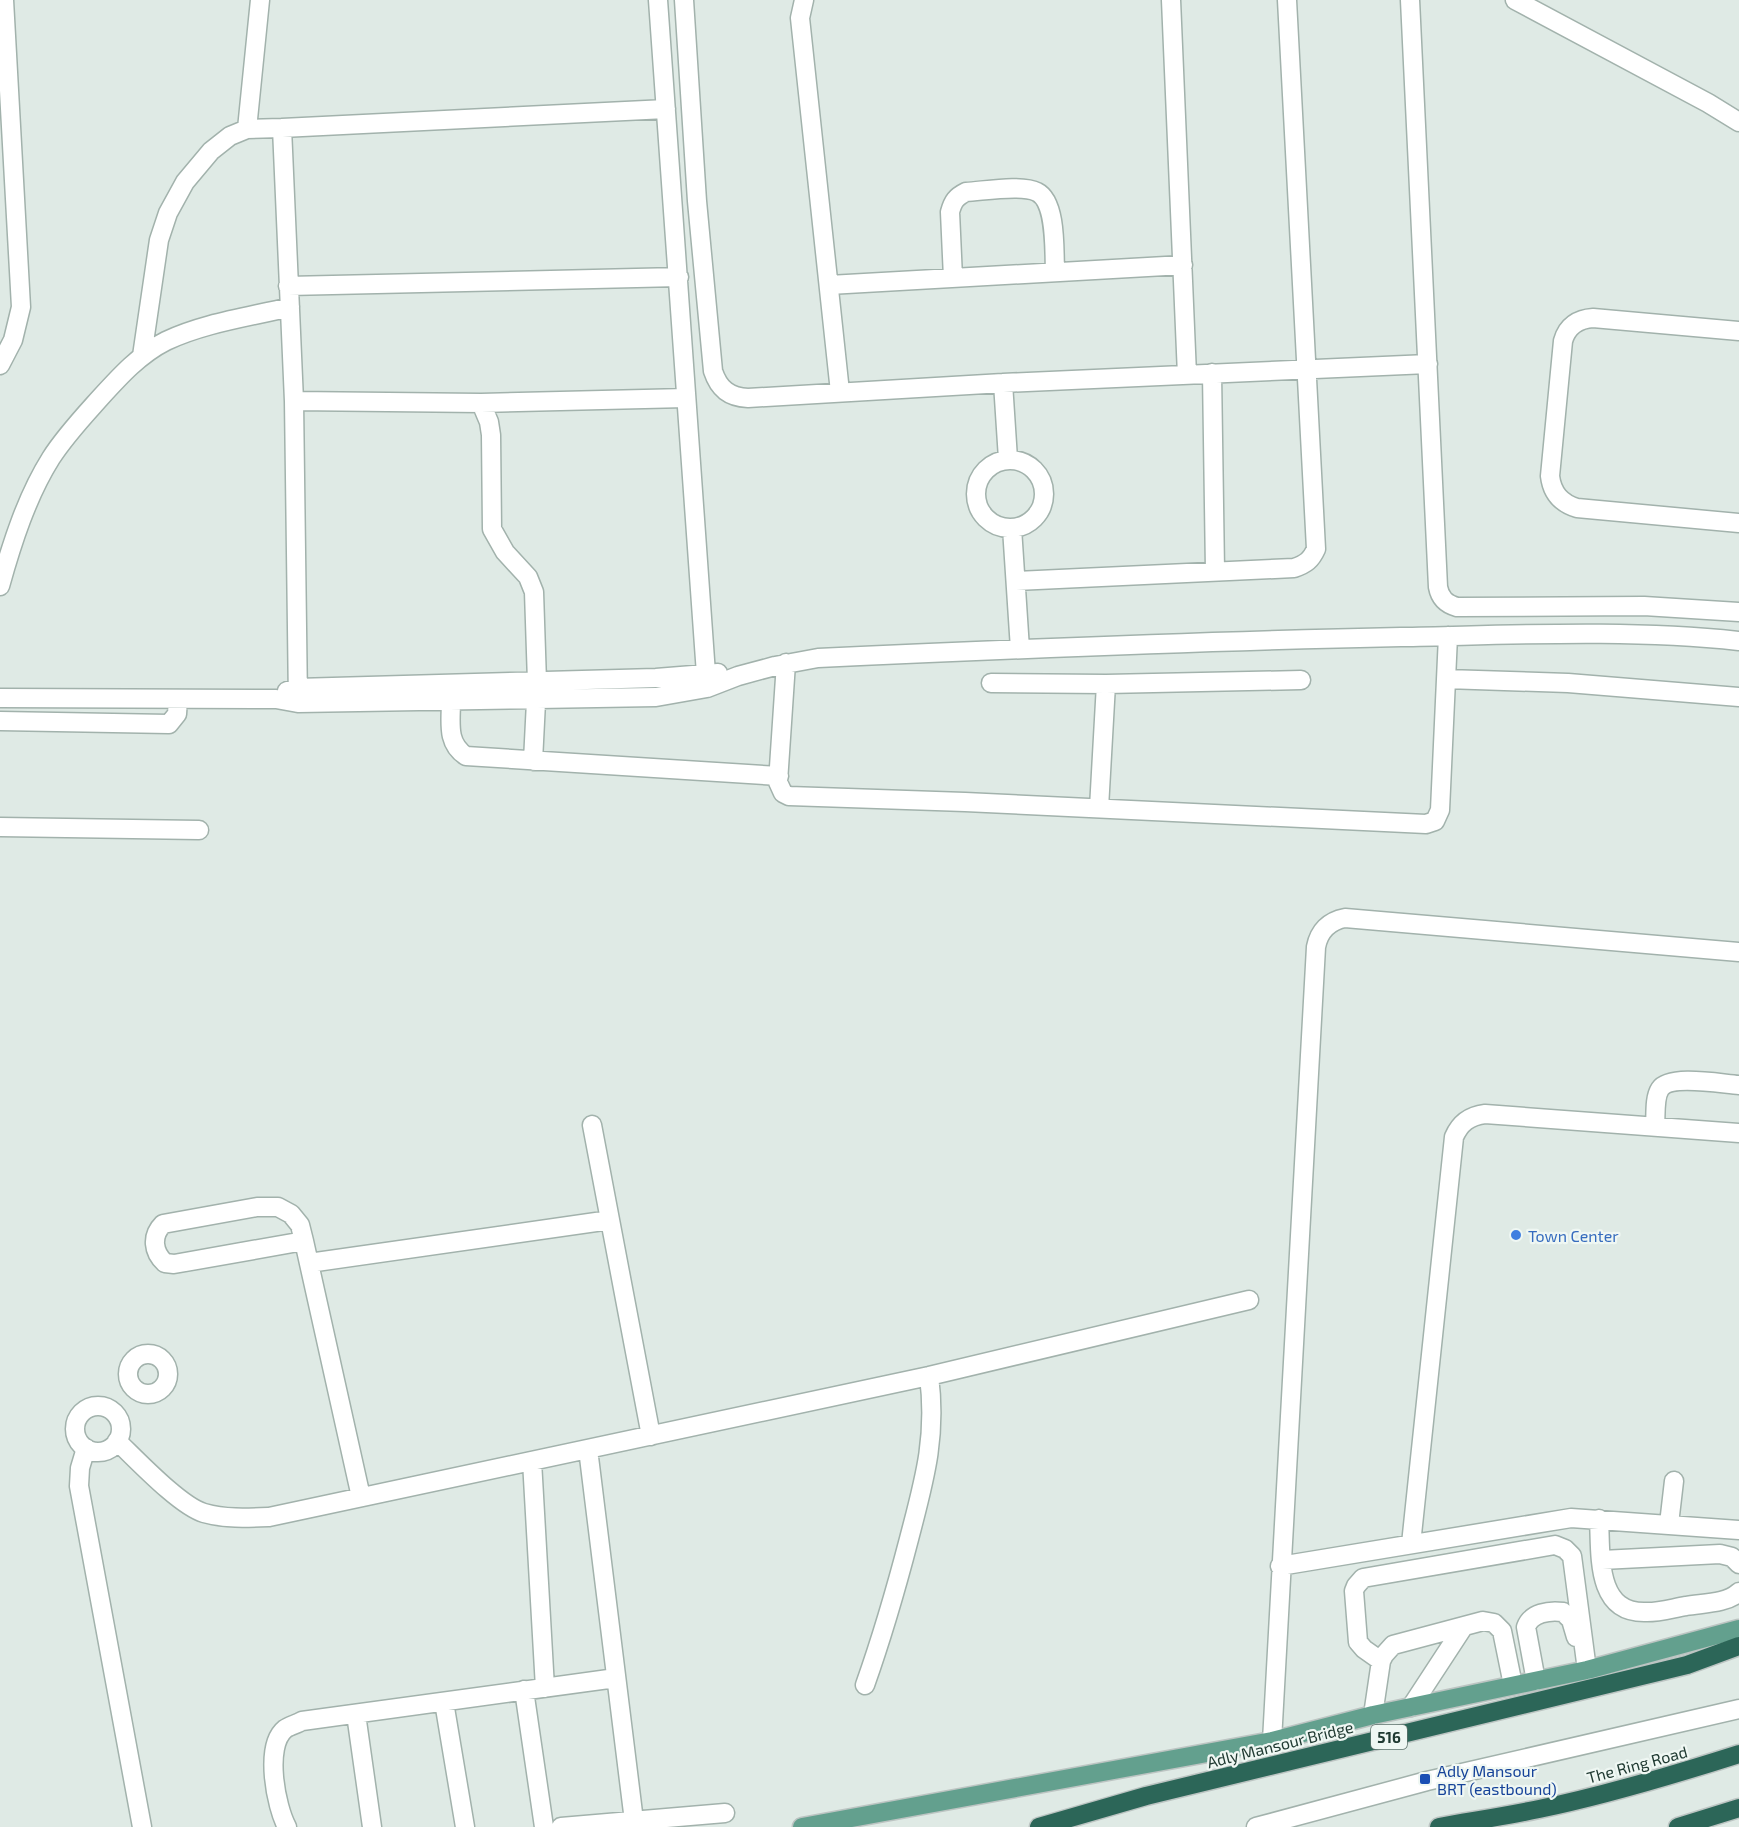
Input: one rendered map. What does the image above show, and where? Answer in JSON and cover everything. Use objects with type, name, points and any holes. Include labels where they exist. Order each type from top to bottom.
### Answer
[{"type":"highway","name":"Adly Mansour Bridge","points":[[1039,1827],[1146,1796],[1687,1665],[1739,1646]]},
{"type":"highway","name":"The Ring Road","points":[[1439,1827],[1592,1797],[1644,1784],[1739,1754]]},
{"type":"highway","points":[[1678,1827],[1739,1808]]},
{"type":"main road","points":[[802,1827],[1272,1741],[1373,1715],[1536,1681],[1587,1665],[1739,1629]]},
{"type":"street","points":[[0,365],[13,340],[21,307],[4,0]]},
{"type":"street","points":[[247,129],[260,0]]},
{"type":"street","points":[[658,0],[706,674]]},
{"type":"street","points":[[684,0],[697,201],[713,371],[716,380],[729,394],[738,397],[1428,364]]},
{"type":"street","points":[[804,0],[800,18],[840,392]]},
{"type":"street","points":[[1171,0],[1187,375]]},
{"type":"street","points":[[1016,581],[1294,568],[1305,565],[1312,558],[1316,549],[1287,0]]},
{"type":"street","points":[[1410,0],[1438,587],[1445,601],[1457,607],[1644,606],[1739,612]]},
{"type":"street","points":[[1515,0],[1708,103],[1739,122]]},
{"type":"street","points":[[142,356],[153,268],[168,213],[185,182],[211,152],[230,136],[247,129],[666,109]]},
{"type":"street","points":[[282,128],[294,401],[297,696]]},
{"type":"street","points":[[953,278],[950,212],[952,203],[966,192],[1026,189],[1037,192],[1046,199],[1051,209],[1055,272]]},
{"type":"street","points":[[829,285],[1183,265]]},
{"type":"street","points":[[288,286],[679,277]]},
{"type":"street","points":[[0,586],[18,530],[50,458],[121,375],[142,356],[166,341],[183,334],[290,307]]},
{"type":"street","points":[[1739,331],[1593,318],[1574,323],[1565,334],[1563,341],[1550,476],[1558,497],[1577,507],[1739,523]]},
{"type":"street","points":[[1212,374],[1215,571]]},
{"type":"street","points":[[1003,383],[1008,459]]},
{"type":"street","points":[[294,401],[481,403],[686,398]]},
{"type":"street","points":[[481,403],[489,422],[491,435],[492,529],[505,552],[528,577],[534,592],[537,690],[533,761]]},
{"type":"street","points":[[1008,459],[1027,464],[1041,477],[1044,487],[1042,506],[1037,514],[1030,521],[1012,528],[1002,527],[986,518],[980,510],[976,491],[983,472],[990,466],[1008,459]]},
{"type":"street","points":[[1012,528],[1020,649]]},
{"type":"street","points":[[297,696],[537,690],[656,697],[707,688],[738,676],[786,663],[818,658],[1233,640],[1598,633],[1739,641]]},
{"type":"street","points":[[786,663],[779,776],[783,793],[794,797],[1431,823],[1438,818],[1440,810],[1448,636]]},
{"type":"street","points":[[0,698],[276,699],[286,692],[297,696],[451,700],[656,678],[723,673],[738,676]]},
{"type":"street","points":[[1446,679],[1568,683],[1739,698]]},
{"type":"street","points":[[991,683],[1106,684],[1301,680]]},
{"type":"street","points":[[1099,808],[1106,684]]},
{"type":"street","points":[[0,721],[169,724],[176,718],[178,699]]},
{"type":"street","points":[[451,700],[452,740],[457,750],[466,756],[779,776]]},
{"type":"street","points":[[0,827],[199,830]]},
{"type":"street","points":[[1272,1741],[1316,947],[1322,931],[1333,921],[1345,918],[1739,952]]},
{"type":"street","points":[[1655,1127],[1658,1094],[1668,1083],[1679,1081],[1739,1085]]},
{"type":"street","points":[[1412,1544],[1454,1137],[1457,1130],[1469,1118],[1485,1114],[1739,1133]]},
{"type":"street","points":[[592,1125],[651,1436]]},
{"type":"street","points":[[304,1241],[174,1264],[165,1263],[159,1258],[155,1242],[157,1231],[163,1224],[257,1207],[278,1207],[291,1214],[300,1225],[304,1241],[309,1263],[361,1497]]},
{"type":"street","points":[[309,1263],[610,1220]]},
{"type":"street","points":[[117,1441],[171,1491],[201,1512],[231,1518],[269,1517],[929,1377],[1249,1300]]},
{"type":"street","points":[[865,1685],[888,1617],[928,1460],[933,1428],[933,1404],[929,1377]]},
{"type":"street","points":[[110,1409],[136,1390]]},
{"type":"street","points":[[98,1405],[110,1409],[118,1418],[121,1429],[117,1441],[109,1449],[97,1452],[86,1448],[77,1439],[75,1428],[78,1416],[87,1408],[98,1405]]},
{"type":"street","points":[[86,1448],[80,1468],[79,1486],[142,1827]]},
{"type":"street","points":[[588,1449],[634,1821]]},
{"type":"street","points":[[532,1461],[545,1688]]},
{"type":"street","points":[[1669,1524],[1674,1481]]},
{"type":"street","points":[[1280,1566],[1561,1519],[1599,1519],[1739,1530]]},
{"type":"street","points":[[1599,1519],[1603,1575],[1608,1592],[1629,1610],[1644,1612],[1727,1599],[1739,1592]]},
{"type":"street","points":[[1381,1661],[1364,1649],[1356,1637],[1354,1591],[1363,1578],[1555,1545],[1565,1549],[1572,1556],[1587,1665]]},
{"type":"street","points":[[1602,1560],[1720,1554],[1732,1557],[1739,1564]]},
{"type":"street","points":[[1536,1681],[1526,1627],[1529,1620],[1536,1615],[1559,1611],[1566,1614],[1571,1620],[1587,1665]]},
{"type":"street","points":[[1373,1715],[1381,1661],[1388,1650],[1399,1643],[1464,1626],[1489,1621],[1499,1626],[1513,1686]]},
{"type":"street","points":[[1411,1707],[1464,1626]]},
{"type":"street","points":[[287,1827],[280,1815],[273,1765],[275,1745],[284,1730],[302,1721],[616,1678]]},
{"type":"street","points":[[524,1690],[544,1827]]},
{"type":"street","points":[[444,1702],[465,1827]]},
{"type":"street","points":[[1256,1827],[1427,1781],[1739,1709]]},
{"type":"street","points":[[356,1714],[372,1827]]},
{"type":"street","points":[[561,1827],[725,1814]]},
{"type":"place","name":"Town Center","points":[[1516,1235]]},
{"type":"place","name":"Adly Mansour BRT (eastbound)","points":[[1425,1779]]}]
